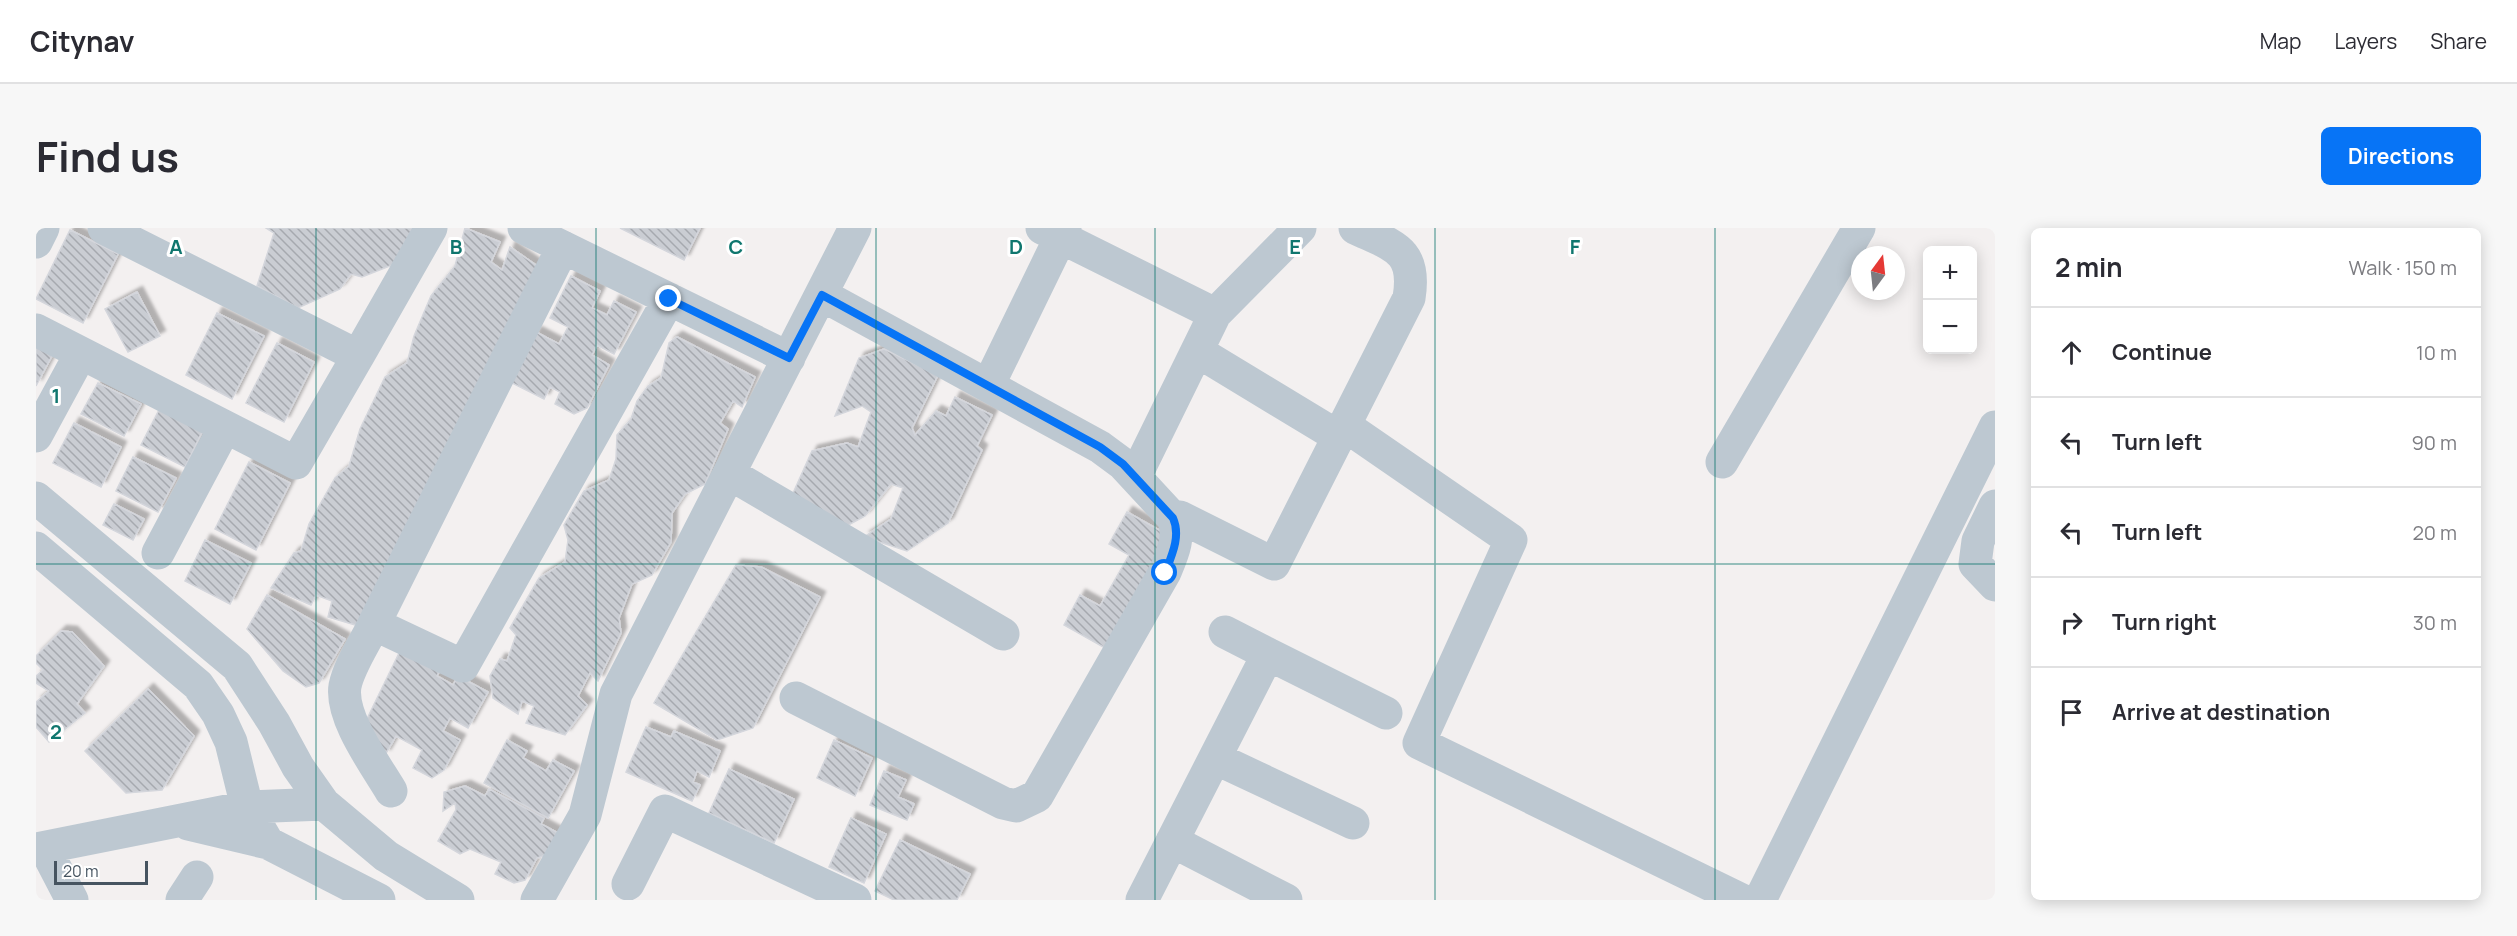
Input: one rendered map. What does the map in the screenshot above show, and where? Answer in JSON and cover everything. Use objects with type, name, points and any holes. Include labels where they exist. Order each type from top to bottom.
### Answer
[{"type":"street","points":[[36,242],[43,228]]},
{"type":"street","points":[[104,228],[358,356]]},
{"type":"street","points":[[36,330],[296,463],[431,228]]},
{"type":"street","points":[[524,228],[789,358]]},
{"type":"street","points":[[537,900],[585,814],[616,694],[855,228]]},
{"type":"street","points":[[1135,477],[1215,314],[1300,228]]},
{"type":"street","points":[[1173,518],[1180,517],[1274,564],[1409,298],[1412,278],[1405,256],[1396,247],[1355,228]]},
{"type":"street","points":[[1722,462],[1859,228]]},
{"type":"street","points":[[988,386],[1056,231],[1215,314]]},
{"type":"street","points":[[391,790],[348,716],[344,699],[345,685],[563,247]]},
{"type":"street","points":[[796,698],[1002,803],[1016,806],[1037,796],[1144,612],[1174,550],[1177,527],[1173,518],[1135,477],[1100,447],[822,295]]},
{"type":"street","points":[[374,624],[463,666],[669,299]]},
{"type":"street","points":[[1197,351],[1342,431],[1512,540],[1419,743],[1742,900]]},
{"type":"street","points":[[36,436],[81,353]]},
{"type":"street","points":[[158,553],[225,427]]},
{"type":"street","points":[[1760,900],[1995,427]]},
{"type":"street","points":[[730,474],[1003,634]]},
{"type":"street","points":[[36,498],[237,666],[274,723],[298,767],[324,804],[386,856],[458,900]]},
{"type":"street","points":[[1995,506],[1978,541],[1975,564],[1995,585]]},
{"type":"street","points":[[36,548],[198,685],[218,714],[231,742],[248,807],[268,843]]},
{"type":"street","points":[[1225,632],[1386,713]]},
{"type":"street","points":[[1142,900],[1268,654]]},
{"type":"street","points":[[1215,758],[1353,823]]},
{"type":"street","points":[[70,899],[40,848],[248,807],[324,804]]},
{"type":"street","points":[[628,884],[665,811],[855,900]]},
{"type":"street","points":[[177,822],[268,843],[363,896]]},
{"type":"street","points":[[1172,841],[1286,900]]},
{"type":"building","points":[[266,228],[412,228],[400,262],[362,277],[351,274],[340,289],[298,308],[257,286],[274,233]]},
{"type":"building","points":[[465,228],[500,242],[491,262],[502,270],[510,247],[543,270],[359,626],[328,617],[332,601],[316,595],[311,605],[271,588],[294,553],[301,551],[309,524],[335,478],[349,466],[360,429],[385,377],[407,363],[414,336],[431,296],[455,266]]},
{"type":"building","points":[[620,228],[700,228],[684,260]]},
{"type":"building","points":[[70,230],[118,254],[83,323],[36,299]]},
{"type":"building","points":[[571,276],[600,291],[592,308],[607,315],[614,301],[636,312],[614,354],[597,345],[592,355],[609,365],[587,408],[574,414],[555,404],[560,392],[550,387],[544,399],[510,382],[536,332],[559,344],[568,327],[550,318]]},
{"type":"building","points":[[137,292],[160,336],[128,352],[105,309]]},
{"type":"building","points":[[217,313],[264,336],[232,399],[186,375]]},
{"type":"building","points":[[677,337],[755,377],[742,407],[733,401],[720,423],[728,429],[705,484],[685,494],[672,513],[671,542],[652,575],[632,584],[619,618],[621,633],[598,681],[590,673],[578,696],[587,705],[565,735],[526,723],[534,706],[522,701],[518,714],[493,698],[490,676],[500,659],[507,661],[516,635],[510,628],[539,578],[565,562],[568,540],[564,525],[584,491],[609,480],[616,459],[617,435],[631,419],[637,401],[648,386],[661,378],[669,343]]},
{"type":"building","points":[[36,343],[54,352],[36,386]]},
{"type":"building","points":[[277,343],[314,362],[284,422],[246,403]]},
{"type":"building","points":[[884,349],[938,375],[912,428],[915,435],[936,411],[946,416],[955,397],[992,415],[977,446],[982,450],[948,523],[907,551],[864,537],[891,519],[903,488],[891,484],[865,516],[845,527],[789,502],[812,451],[847,443],[858,447],[871,412],[862,406],[835,416],[859,358]]},
{"type":"building","points":[[98,383],[141,404],[124,436],[81,414]]},
{"type":"building","points":[[160,408],[203,430],[185,467],[141,445]]},
{"type":"building","points":[[74,423],[121,447],[101,487],[53,463]]},
{"type":"building","points":[[133,457],[176,478],[158,512],[116,491]]},
{"type":"building","points":[[249,462],[290,483],[256,550],[215,529]]},
{"type":"building","points":[[114,504],[144,519],[133,540],[103,525]]},
{"type":"building","points":[[1127,512],[1168,535],[1105,648],[1064,625],[1080,595],[1100,606],[1129,555],[1109,544]]},
{"type":"building","points":[[205,540],[251,563],[230,604],[185,581]]},
{"type":"building","points":[[736,565],[761,567],[820,597],[753,728],[717,740],[654,703]]},
{"type":"building","points":[[267,595],[345,639],[319,683],[306,687],[283,671],[247,629]]},
{"type":"building","points":[[61,631],[72,632],[104,666],[77,704],[85,713],[49,742],[36,727],[36,702],[49,691],[36,683],[36,676],[43,670],[36,663],[36,656]]},
{"type":"building","points":[[404,643],[443,664],[437,676],[453,685],[458,676],[488,692],[468,728],[450,718],[443,731],[460,740],[444,770],[432,778],[413,768],[422,750],[396,736],[385,755],[361,731]]},
{"type":"building","points":[[148,689],[194,736],[162,790],[126,793],[85,751]]},
{"type":"building","points":[[646,727],[671,737],[674,731],[720,751],[709,777],[697,771],[693,782],[700,785],[692,801],[626,772]]},
{"type":"building","points":[[507,740],[527,751],[523,758],[546,771],[553,760],[574,771],[548,818],[484,783]]},
{"type":"building","points":[[834,740],[872,758],[855,796],[817,778]]},
{"type":"building","points":[[729,769],[794,799],[774,843],[709,813]]},
{"type":"building","points":[[884,771],[906,780],[898,797],[914,804],[907,820],[870,805]]},
{"type":"building","points":[[465,786],[485,796],[489,789],[544,818],[541,824],[560,834],[550,854],[537,858],[525,880],[514,883],[495,874],[501,862],[470,849],[460,854],[438,841],[456,810],[455,803],[443,811],[444,792]]},
{"type":"building","points":[[851,818],[886,834],[864,883],[829,867]]},
{"type":"building","points":[[900,840],[970,874],[957,900],[894,900],[875,891]]},
{"type":"route","points":[[669,299],[789,358],[822,295],[1100,447],[1123,464],[1173,518],[1177,527],[1174,550],[1165,573]]}]
